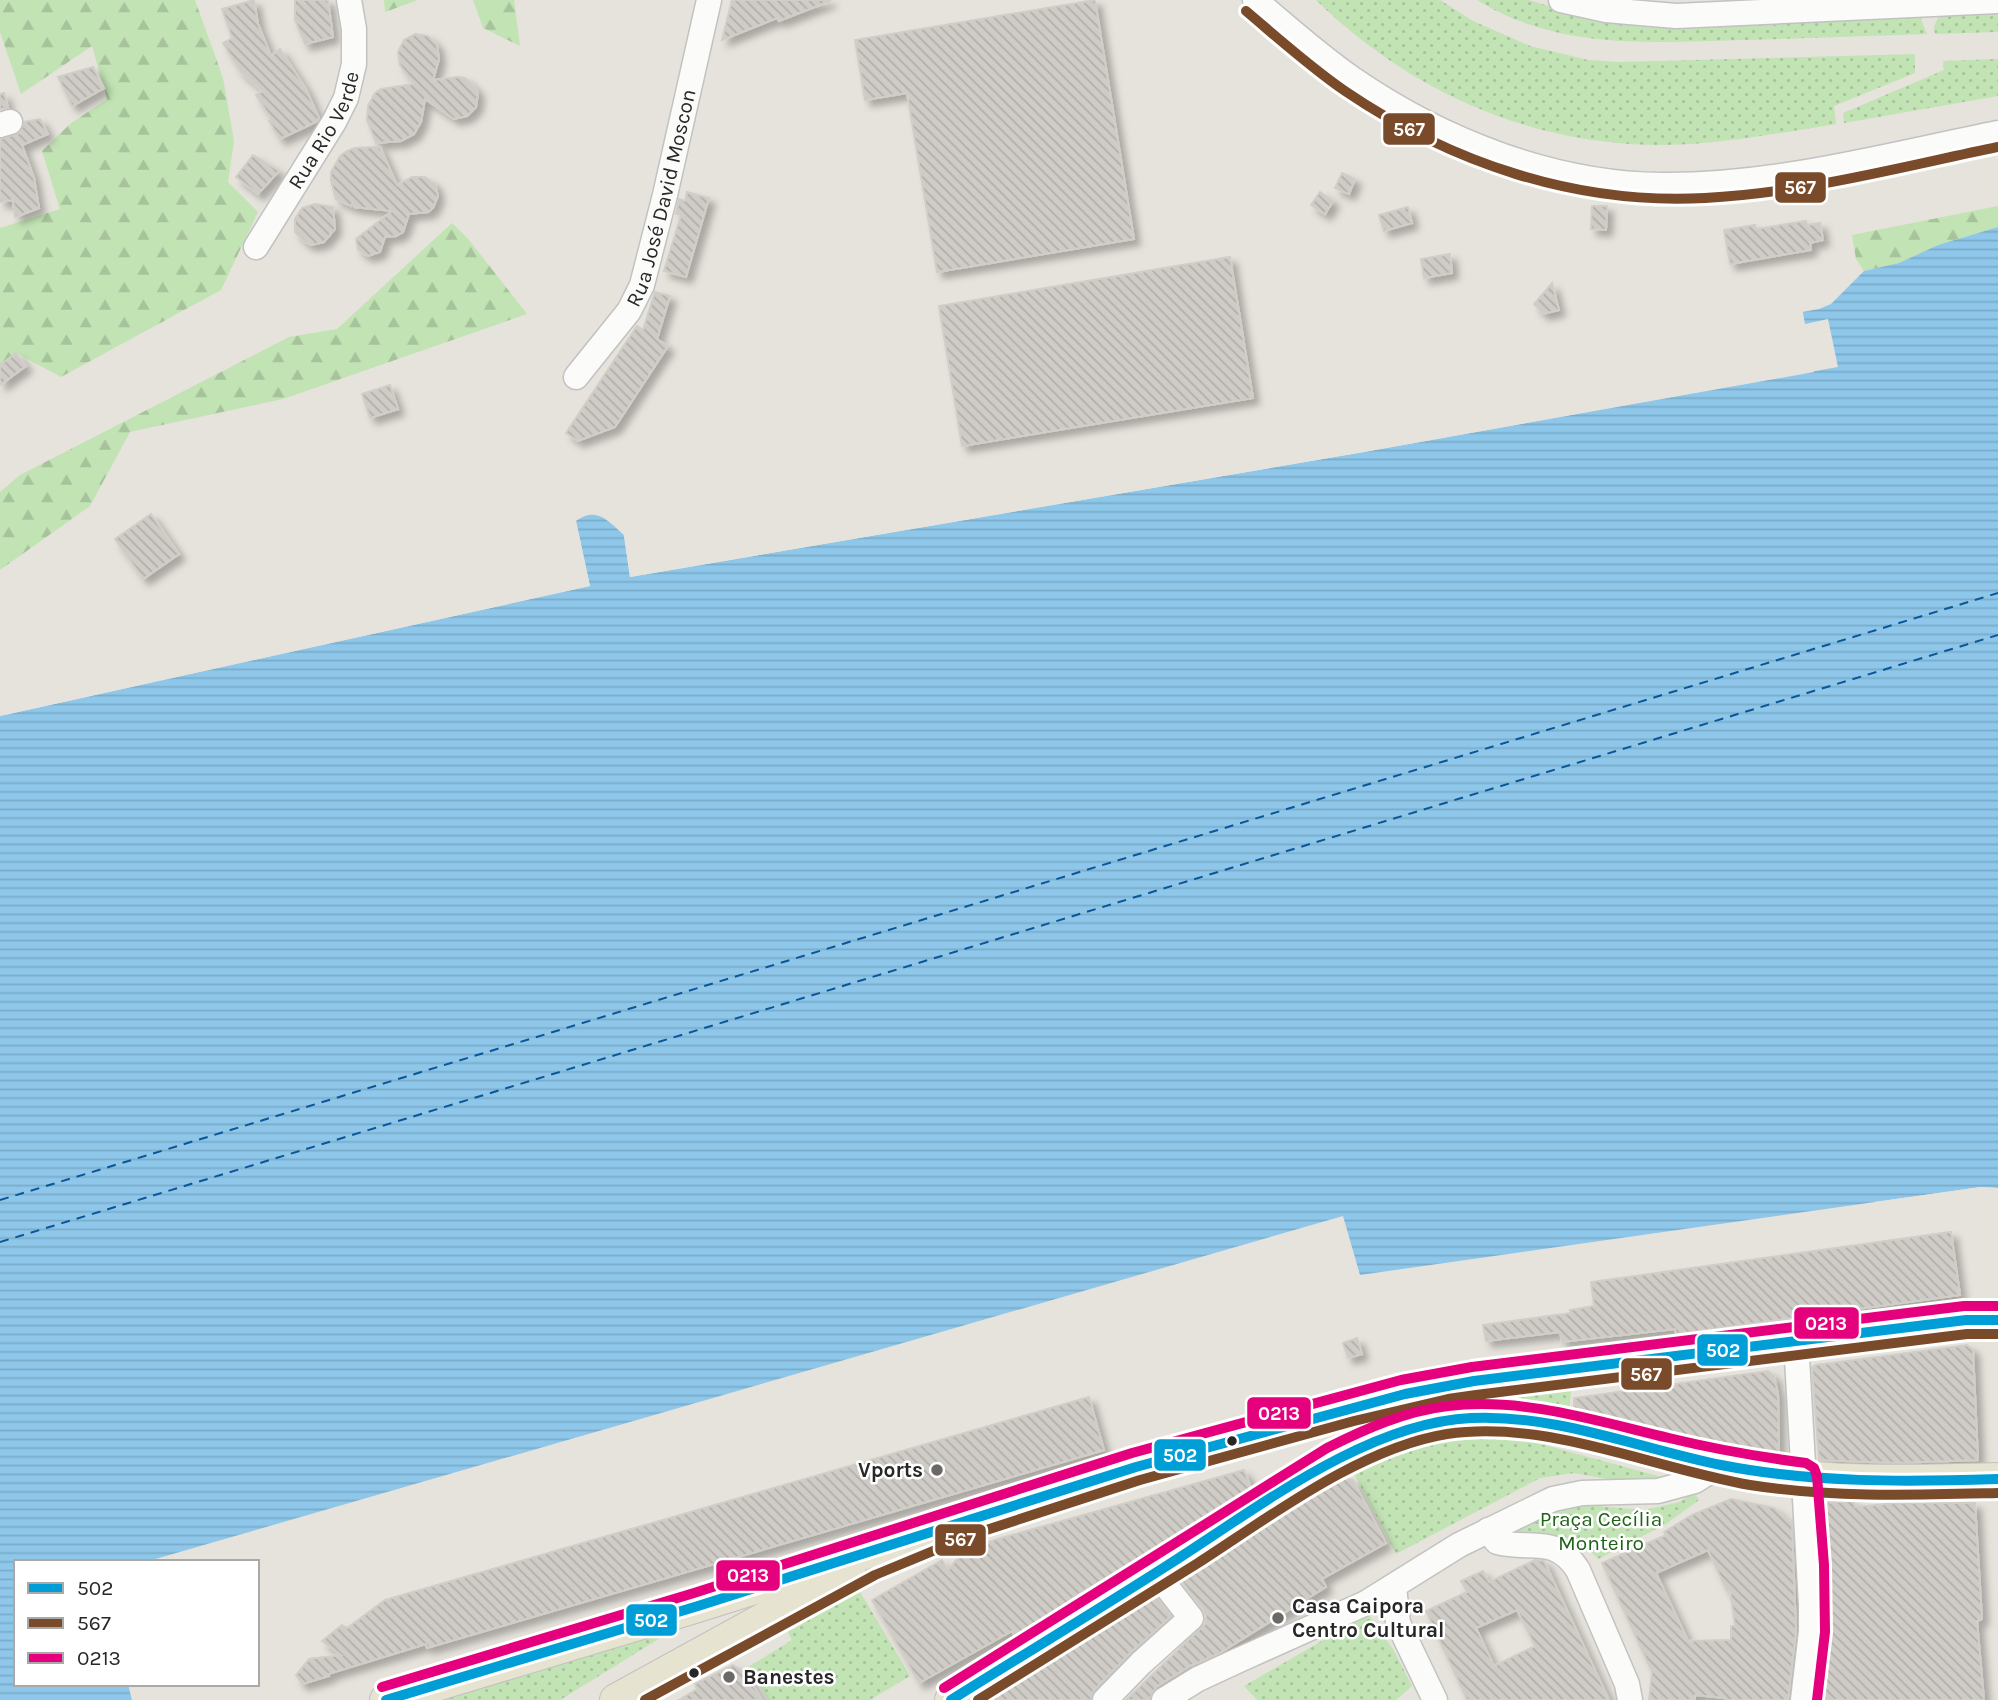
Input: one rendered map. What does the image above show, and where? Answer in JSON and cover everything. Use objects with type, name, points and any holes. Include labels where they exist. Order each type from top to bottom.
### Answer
[{"type":"main road","points":[[386,1700],[698,1606],[1136,1467],[1405,1394],[1474,1381],[1966,1320],[1998,1320]]},
{"type":"main road","points":[[951,1700],[1333,1461],[1402,1431],[1447,1420],[1521,1420],[1720,1465],[1803,1477],[1998,1479]]},
{"type":"main road","points":[[617,1700],[869,1562],[969,1521]]},
{"type":"street","name":"Rua Rio Verde","points":[[256,247],[346,98],[354,64],[354,29],[349,0]]},
{"type":"street","name":"Rua José David Moscon","points":[[576,377],[629,311],[642,285],[709,0]]},
{"type":"street","points":[[1255,0],[1353,79],[1415,117],[1488,149],[1536,166],[1593,180],[1663,185],[1760,178],[1998,133]]},
{"type":"street","points":[[1561,0],[1592,3],[1636,14],[1675,16],[1998,1]]},
{"type":"street","points":[[1654,0],[1675,16]]},
{"type":"street","points":[[1796,1341],[1811,1632],[1803,1700]]},
{"type":"street","points":[[1164,1700],[1219,1669],[1366,1603],[1459,1545],[1553,1499],[1569,1494],[1658,1491],[1695,1481],[1720,1465]]},
{"type":"street","points":[[1488,1530],[1497,1542],[1548,1546],[1572,1559],[1627,1684],[1630,1700]]},
{"type":"street","points":[[1105,1700],[1131,1672],[1191,1618],[1156,1573]]},
{"type":"street","points":[[1394,1587],[1398,1623],[1419,1670],[1424,1698]]},
{"type":"street","points":[[1366,1603],[1398,1623]]},
{"type":"green space","points":[[0,0],[195,0],[223,78],[234,141],[228,182],[258,212],[221,290],[61,377],[16,353],[0,365],[0,228],[60,209],[42,151],[70,124],[107,99],[92,46],[21,94],[0,32]]},
{"type":"green space","points":[[384,0],[418,0],[385,12]]},
{"type":"green space","points":[[473,0],[514,0],[520,46],[483,28]]},
{"type":"green space","points":[[1316,0],[1440,0],[1473,21],[1530,46],[1588,60],[1618,62],[1915,54],[1915,73],[1834,106],[1836,124],[1705,143],[1612,143],[1519,123],[1474,107],[1431,86],[1391,61],[1352,32]]},
{"type":"green space","points":[[1477,0],[1529,0],[1566,11],[1919,14],[1927,34],[1677,42],[1608,40],[1541,28],[1508,16]]},
{"type":"green space","points":[[1998,10],[1998,32],[1935,34],[1934,27],[1940,13]]},
{"type":"green space","points":[[1998,59],[1998,96],[1844,123],[1843,113],[1944,70],[1943,61]]},
{"type":"green space","points":[[1998,206],[1998,227],[1938,245],[1899,263],[1864,271],[1856,259],[1852,235]]},
{"type":"green space","points":[[452,223],[469,240],[527,314],[283,399],[130,432],[90,506],[0,570],[0,492],[20,475],[289,337],[337,329]]},
{"type":"green space","points":[[1572,1379],[1569,1416],[1352,1436],[1349,1414]]},
{"type":"green space","points":[[1439,1433],[1523,1439],[1669,1479],[1623,1482],[1574,1473],[1540,1478],[1396,1554],[1351,1468]]},
{"type":"green space","name":"Praça Cecília Monteiro","points":[[1694,1492],[1699,1500],[1666,1524],[1598,1559],[1570,1542],[1513,1535],[1505,1531],[1574,1504],[1644,1510],[1680,1502]]},
{"type":"green space","points":[[856,1585],[910,1676],[870,1700],[768,1700],[748,1667],[792,1640],[788,1633],[790,1625]]},
{"type":"green space","points":[[1368,1614],[1393,1649],[1412,1686],[1396,1700],[1257,1700],[1244,1686]]},
{"type":"green space","points":[[686,1622],[560,1700],[425,1700]]},
{"type":"water","points":[[1998,227],[1998,1188],[1981,1187],[1360,1275],[1343,1216],[152,1560],[14,1560],[14,1686],[128,1686],[132,1700],[0,1700],[0,716],[590,586],[576,521],[590,515],[602,517],[624,535],[630,577],[1814,372],[1802,312],[1831,304],[1864,271],[1899,263],[1938,245]]},
{"type":"pier","points":[[1802,308],[1805,324],[1828,319],[1838,367],[1364,452],[630,577],[623,530],[627,534],[633,573],[1364,449],[1810,369],[1799,312]]},
{"type":"pier","points":[[576,521],[590,586],[0,716],[0,712],[586,584],[573,522]]},
{"type":"pier","points":[[1981,1187],[1998,1188],[1998,1191],[1981,1190],[1875,1205],[1874,1202]]},
{"type":"building","points":[[254,0],[258,24],[271,56],[280,49],[306,89],[319,118],[280,139],[256,95],[263,91],[241,72],[223,43],[232,38],[222,9]]},
{"type":"building","points":[[295,0],[328,0],[333,37],[305,44],[295,20]]},
{"type":"building","points":[[732,0],[830,0],[830,1],[722,40]]},
{"type":"building","points":[[1095,0],[1134,239],[937,272],[907,93],[865,100],[855,40]]},
{"type":"building","points":[[415,34],[428,36],[437,45],[439,59],[433,80],[465,78],[478,93],[476,107],[467,116],[454,119],[425,99],[421,122],[414,134],[401,141],[376,143],[367,120],[368,106],[375,93],[381,89],[414,84],[400,65],[398,52],[404,40]]},
{"type":"building","points":[[93,67],[104,88],[72,106],[58,77]]},
{"type":"building","points":[[4,93],[8,108],[0,109],[0,94]]},
{"type":"building","points":[[40,119],[48,134],[22,145],[34,178],[39,208],[15,217],[13,200],[0,202],[0,139],[20,133],[24,122]]},
{"type":"building","points":[[380,147],[397,185],[412,177],[425,177],[435,184],[438,196],[433,208],[428,212],[409,214],[403,232],[385,237],[380,252],[368,256],[358,250],[356,239],[392,211],[354,207],[353,202],[351,206],[336,199],[331,172],[340,156],[347,151]]},
{"type":"building","points":[[253,155],[279,171],[258,194],[236,177]]},
{"type":"building","points":[[1342,173],[1355,179],[1349,194],[1335,188]]},
{"type":"building","points":[[687,192],[709,198],[686,277],[664,271],[681,215],[676,214],[679,199],[685,201]]},
{"type":"building","points":[[1320,192],[1333,201],[1325,214],[1311,205]]},
{"type":"building","points":[[315,204],[333,207],[335,229],[324,242],[311,245],[295,232],[295,219],[302,208]]},
{"type":"building","points":[[1592,206],[1607,206],[1606,230],[1591,229]]},
{"type":"building","points":[[1408,207],[1412,223],[1384,231],[1379,215]]},
{"type":"building","points":[[1806,221],[1807,225],[1820,223],[1823,240],[1810,243],[1811,250],[1730,264],[1724,230],[1755,225],[1756,229]]},
{"type":"building","points":[[1450,254],[1452,273],[1424,278],[1421,259]]},
{"type":"building","points":[[1230,257],[1253,398],[962,446],[939,306]]},
{"type":"building","points":[[1552,283],[1559,310],[1543,314],[1534,304]]},
{"type":"building","points":[[655,292],[670,296],[657,339],[668,346],[615,427],[578,441],[566,433],[637,326],[643,330]]},
{"type":"building","points":[[16,353],[26,366],[0,385],[0,365]]},
{"type":"building","points":[[390,385],[398,409],[370,418],[362,394]]},
{"type":"building","points":[[151,514],[179,554],[143,579],[115,539]]},
{"type":"building","points":[[1951,1232],[1960,1295],[1676,1334],[1675,1329],[1562,1342],[1560,1332],[1486,1341],[1483,1325],[1571,1313],[1570,1310],[1594,1306],[1591,1282]]},
{"type":"building","points":[[1357,1338],[1362,1354],[1348,1358],[1343,1343]]},
{"type":"building","points":[[1967,1345],[1973,1350],[1978,1460],[1894,1463],[1819,1460],[1812,1367]]},
{"type":"building","points":[[1768,1371],[1774,1376],[1778,1394],[1779,1456],[1694,1440],[1574,1410],[1574,1398]]},
{"type":"building","points":[[1089,1397],[1104,1450],[427,1648],[426,1644],[302,1684],[296,1675],[309,1659],[341,1655],[322,1641],[342,1625],[347,1628],[385,1600]]},
{"type":"building","points":[[1244,1470],[1252,1490],[1071,1599],[1073,1603],[1016,1638],[1012,1631],[919,1683],[872,1600],[942,1560],[948,1570],[962,1553],[994,1540]]},
{"type":"building","points":[[1345,1478],[1353,1480],[1386,1543],[1322,1579],[1326,1587],[1218,1654],[1190,1666],[1156,1687],[1149,1700],[1126,1700],[1205,1624],[1203,1609],[1180,1579]]},
{"type":"building","points":[[1731,1499],[1774,1508],[1792,1525],[1796,1631],[1788,1700],[1725,1700],[1695,1695],[1695,1700],[1649,1700],[1652,1672],[1602,1563],[1666,1535],[1664,1532],[1692,1515]],"holes":[[[1708,1550],[1727,1591],[1730,1590],[1735,1626],[1731,1626],[1731,1640],[1688,1641],[1656,1573]]]},
{"type":"building","points":[[1854,1501],[1855,1507],[1896,1503],[1975,1503],[1982,1619],[1977,1621],[1984,1700],[1818,1700],[1826,1632],[1820,1503]]},
{"type":"building","points":[[1535,1560],[1544,1561],[1609,1700],[1467,1700],[1426,1611],[1467,1592],[1461,1581],[1483,1571],[1489,1582]],"holes":[[[1517,1610],[1535,1646],[1494,1666],[1476,1628]]]},
{"type":"building","points":[[1155,1595],[1171,1616],[1094,1690],[1091,1700],[986,1700]]},
{"type":"building","name":"Banestes","points":[[733,1665],[745,1672],[762,1700],[679,1700],[697,1689],[695,1684]]},
{"type":"ferry route","points":[[0,1200],[1998,593]]},
{"type":"ferry route","points":[[0,1242],[1998,635]]},
{"type":"transit line","name":"567","points":[[1246,11],[1319,72],[1386,117],[1471,158],[1562,186],[1657,198],[1742,195],[1852,178],[1998,147]]},
{"type":"transit line","name":"0213","points":[[382,1687],[694,1593],[1132,1453],[1401,1380],[1472,1367],[1964,1306],[1998,1306]]},
{"type":"transit line","name":"502","points":[[386,1700],[698,1606],[1136,1467],[1405,1394],[1474,1381],[1966,1320],[1998,1320]]},
{"type":"transit line","name":"567","points":[[645,1700],[875,1575],[974,1534],[1140,1480],[1354,1421],[1476,1395],[1967,1334],[1998,1334]]},
{"type":"transit line","name":"0213","points":[[944,1688],[1327,1448],[1401,1416],[1432,1408],[1476,1404],[1560,1412],[1703,1446],[1806,1463],[1814,1468],[1817,1476],[1824,1565],[1825,1632],[1817,1700]]},
{"type":"transit line","name":"502","points":[[951,1700],[1312,1473],[1391,1435],[1431,1423],[1471,1418],[1534,1421],[1721,1465],[1790,1475],[1893,1481],[1998,1479]]},
{"type":"transit line","name":"567","points":[[978,1700],[1317,1486],[1382,1453],[1447,1434],[1484,1431],[1561,1439],[1713,1477],[1781,1489],[1874,1495],[1998,1493]]},
{"type":"place","name":"Vports","points":[[937,1470]]},
{"type":"place","name":"Casa Caipora Centro Cultural","points":[[1278,1618]]},
{"type":"place","name":"Banestes","points":[[729,1677]]}]
